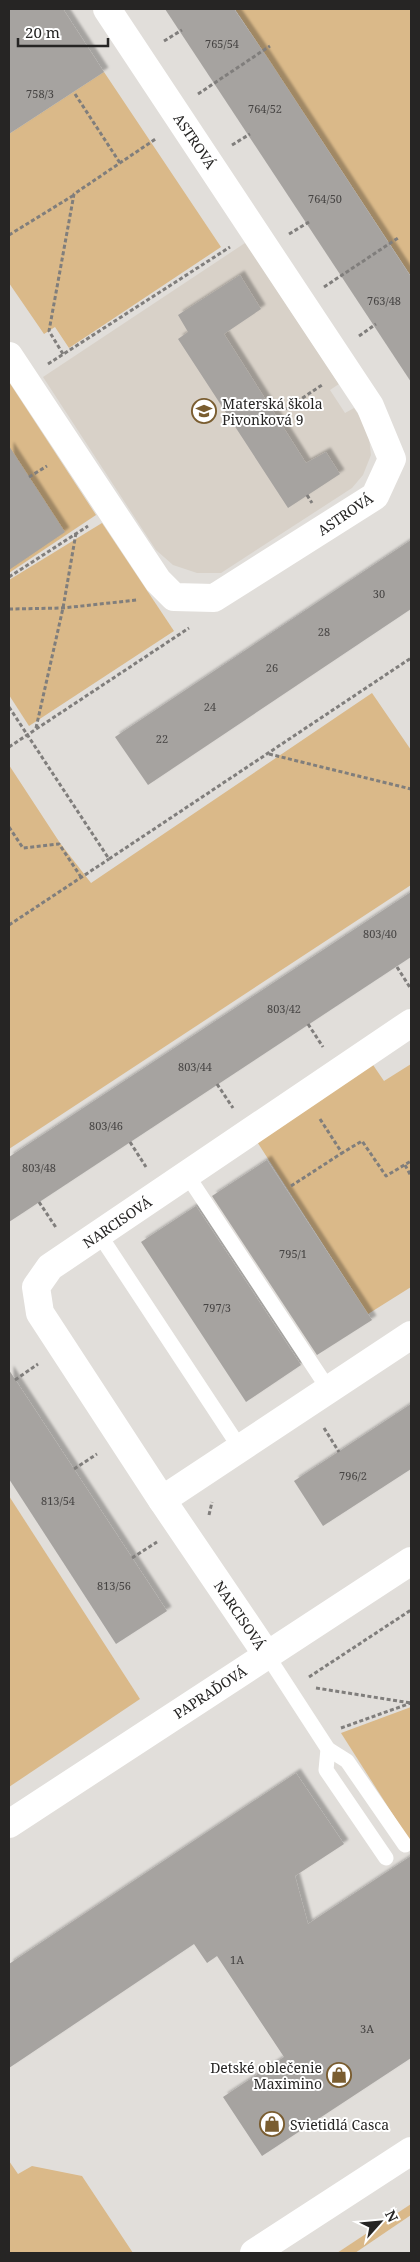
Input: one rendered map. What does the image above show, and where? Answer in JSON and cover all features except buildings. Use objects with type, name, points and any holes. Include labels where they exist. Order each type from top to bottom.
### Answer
[{"type":"street","name":"ASTROVÁ","points":[[9,356],[158,581],[174,596],[214,598],[375,496],[392,459],[370,406],[107,9]]},
{"type":"street","name":"NARCISOVÁ","points":[[268,1655],[162,1500],[40,1313],[36,1287],[50,1267],[411,1023]]},
{"type":"street","points":[[162,1500],[411,1335]]},
{"type":"street","name":"PAPRAĎOVÁ","points":[[9,1824],[411,1561]]},
{"type":"street","points":[[254,2253],[411,2151]]},
{"type":"lane","points":[[187,1175],[329,1390]]},
{"type":"lane","points":[[99,1234],[240,1448]]},
{"type":"lane","points":[[268,1655],[291,1684],[328,1749],[347,1762],[405,1846]]},
{"type":"lane","points":[[328,1749],[326,1770],[386,1858]]},
{"type":"path","points":[[9,235],[74,194],[181,121],[190,114],[183,104],[270,46]]},
{"type":"path","points":[[76,94],[120,163]]},
{"type":"path","points":[[64,354],[49,331],[74,194]]},
{"type":"path","points":[[24,380],[254,231]]},
{"type":"path","points":[[319,290],[398,238]]},
{"type":"path","points":[[286,409],[345,370]]},
{"type":"path","points":[[9,577],[90,524]]},
{"type":"path","points":[[36,728],[63,608],[76,533]]},
{"type":"path","points":[[9,609],[63,608],[142,600]]},
{"type":"path","points":[[9,747],[196,622]]},
{"type":"path","points":[[9,925],[411,658]]},
{"type":"path","points":[[9,707],[109,859]]},
{"type":"path","points":[[268,754],[411,789]]},
{"type":"path","points":[[9,827],[23,848],[59,844],[81,877]]},
{"type":"path","points":[[396,967],[411,989]]},
{"type":"path","points":[[308,1024],[324,1050]]},
{"type":"path","points":[[217,1084],[235,1111]]},
{"type":"path","points":[[304,1096],[342,1153]]},
{"type":"path","points":[[292,1186],[362,1140],[386,1176],[411,1161]]},
{"type":"path","points":[[130,1142],[147,1169]]},
{"type":"path","points":[[405,1165],[411,1176]]},
{"type":"path","points":[[40,1202],[61,1236]]},
{"type":"path","points":[[15,1380],[42,1361]]},
{"type":"path","points":[[321,1424],[339,1452]]},
{"type":"path","points":[[74,1469],[100,1452]]},
{"type":"path","points":[[211,1525],[209,1515],[213,1495]]},
{"type":"path","points":[[132,1558],[159,1540]]},
{"type":"path","points":[[291,1684],[411,1610]]},
{"type":"path","points":[[291,1684],[411,1703]]},
{"type":"path","points":[[319,1736],[411,1703]]},
{"type":"shaded area","points":[[235,9],[411,9],[411,276]]},
{"type":"shaded area","points":[[104,72],[221,247],[69,348],[55,327],[44,334],[9,283],[9,134]]},
{"type":"shaded area","name":"Materská škola Pivonková 9","points":[[245,243],[339,384],[330,390],[345,413],[354,408],[368,429],[371,455],[363,475],[352,488],[221,573],[197,573],[173,565],[156,550],[43,377]]},
{"type":"shaded area","points":[[9,382],[96,515],[9,573]]},
{"type":"shaded area","points":[[102,523],[174,631],[29,726],[9,695],[9,580]]},
{"type":"shaded area","points":[[372,693],[411,750],[411,885],[9,1149],[9,765],[60,843],[91,883]]},
{"type":"shaded area","points":[[369,1059],[384,1081],[411,1064],[411,1287],[368,1314],[254,1137]]},
{"type":"shaded area","points":[[9,1496],[140,1699],[9,1787]]},
{"type":"shaded area","points":[[411,1707],[411,1843],[341,1733]]},
{"type":"shaded area","points":[[9,2161],[18,2174],[32,2166],[82,2176],[133,2253],[9,2253]]},
{"type":"shaded area","points":[[411,2204],[411,2215],[355,2253],[337,2253]]},
{"type":"place","name":"Materská škola Pivonková 9","points":[[204,411]]},
{"type":"place","name":"Detské oblečenie Maximino","points":[[339,2075]]},
{"type":"place","name":"Svietidlá Casca","points":[[272,2124]]}]
